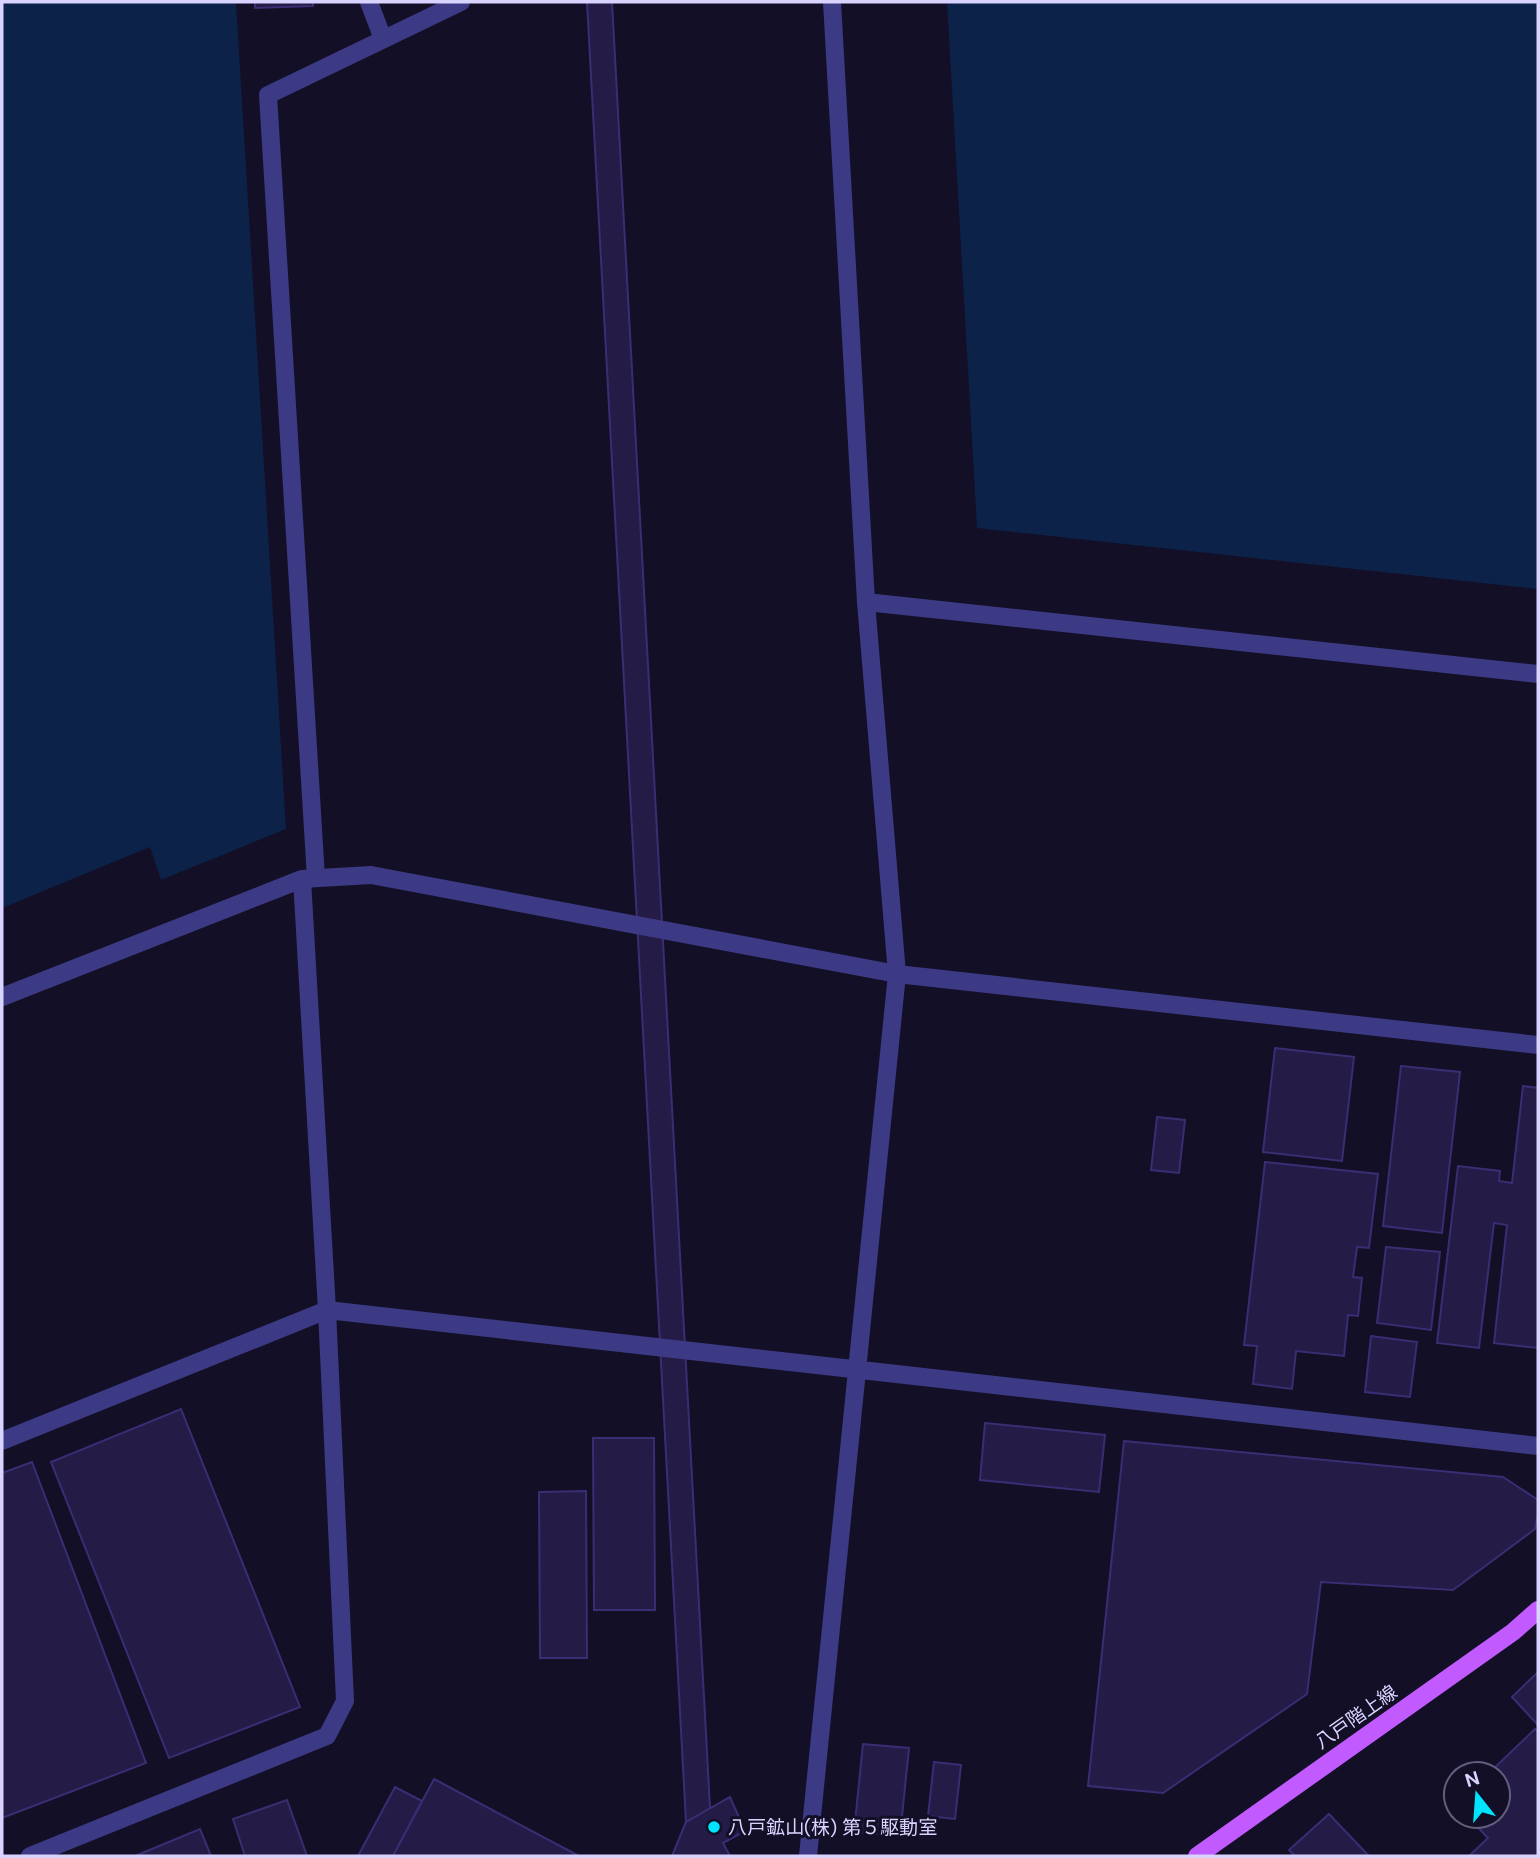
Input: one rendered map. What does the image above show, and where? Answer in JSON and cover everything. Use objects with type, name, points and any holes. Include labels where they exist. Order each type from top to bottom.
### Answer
[{"type":"main road","name":"八戸階上線","points":[[1197,1856],[1513,1632],[1538,1610]]},
{"type":"street","points":[[369,2],[383,39]]},
{"type":"street","points":[[30,1856],[327,1735],[345,1701],[309,879],[268,95],[461,2]]},
{"type":"street","points":[[808,1856],[897,974],[866,601],[832,2]]},
{"type":"street","points":[[866,601],[1538,674]]},
{"type":"street","points":[[2,997],[309,879],[371,875],[897,974],[1538,1045]]},
{"type":"street","points":[[2,1441],[327,1310],[1538,1446]]},
{"type":"water","points":[[2,2],[236,2],[286,829],[161,880],[150,847],[2,908]]},
{"type":"water","points":[[947,2],[1538,2],[1538,589],[977,528]]},
{"type":"building","points":[[255,2],[313,2],[313,6],[255,8]]},
{"type":"building","points":[[587,2],[612,2],[710,1808],[686,1822]]},
{"type":"building","points":[[1275,1048],[1354,1057],[1342,1161],[1263,1152]]},
{"type":"building","points":[[1401,1066],[1460,1072],[1442,1233],[1383,1226]]},
{"type":"building","points":[[1523,1086],[1538,1088],[1538,1348],[1494,1343],[1507,1225],[1494,1223],[1479,1348],[1437,1343],[1458,1166],[1500,1171],[1499,1181],[1512,1183]]},
{"type":"building","points":[[1157,1117],[1185,1120],[1179,1173],[1151,1170]]},
{"type":"building","points":[[1265,1162],[1378,1174],[1369,1248],[1357,1247],[1353,1277],[1362,1278],[1358,1316],[1348,1315],[1344,1356],[1296,1351],[1292,1389],[1253,1384],[1257,1346],[1244,1345]]},
{"type":"building","points":[[1386,1247],[1440,1252],[1431,1330],[1377,1323]]},
{"type":"building","points":[[1371,1336],[1417,1342],[1410,1397],[1365,1392]]},
{"type":"building","points":[[181,1409],[300,1707],[169,1758],[51,1462]]},
{"type":"building","points":[[985,1423],[1105,1435],[1099,1492],[980,1480]]},
{"type":"building","points":[[593,1438],[654,1438],[655,1610],[594,1610]]},
{"type":"building","points":[[1124,1441],[1503,1477],[1538,1500],[1538,1514],[1535,1529],[1453,1590],[1321,1582],[1307,1694],[1163,1793],[1088,1786]]},
{"type":"building","points":[[32,1462],[146,1763],[2,1818],[2,1473]]},
{"type":"building","points":[[586,1491],[587,1658],[540,1658],[539,1492]]},
{"type":"building","points":[[1538,1672],[1538,1725],[1512,1697]]},
{"type":"building","points":[[1535,1729],[1538,1732],[1538,1856],[1469,1856],[1488,1838],[1480,1830],[1512,1830],[1512,1760],[1503,1760]]},
{"type":"building","points":[[863,1744],[909,1748],[900,1836],[854,1832]]},
{"type":"building","points":[[934,1762],[961,1765],[955,1819],[928,1816]]},
{"type":"building","points":[[434,1779],[579,1856],[393,1856]]},
{"type":"building","points":[[395,1787],[422,1801],[393,1856],[358,1856]]},
{"type":"building","name":"八戸鉱山(株) 第５駆動室","points":[[730,1797],[745,1831],[723,1843],[730,1856],[672,1856],[686,1822]]},
{"type":"building","points":[[287,1800],[307,1856],[245,1856],[233,1819]]},
{"type":"building","points":[[1329,1814],[1369,1856],[1295,1856],[1289,1850]]},
{"type":"building","points":[[200,1829],[211,1856],[135,1856]]},
{"type":"place","name":"八戸鉱山(株) 第５駆動室","points":[[714,1827]]}]
